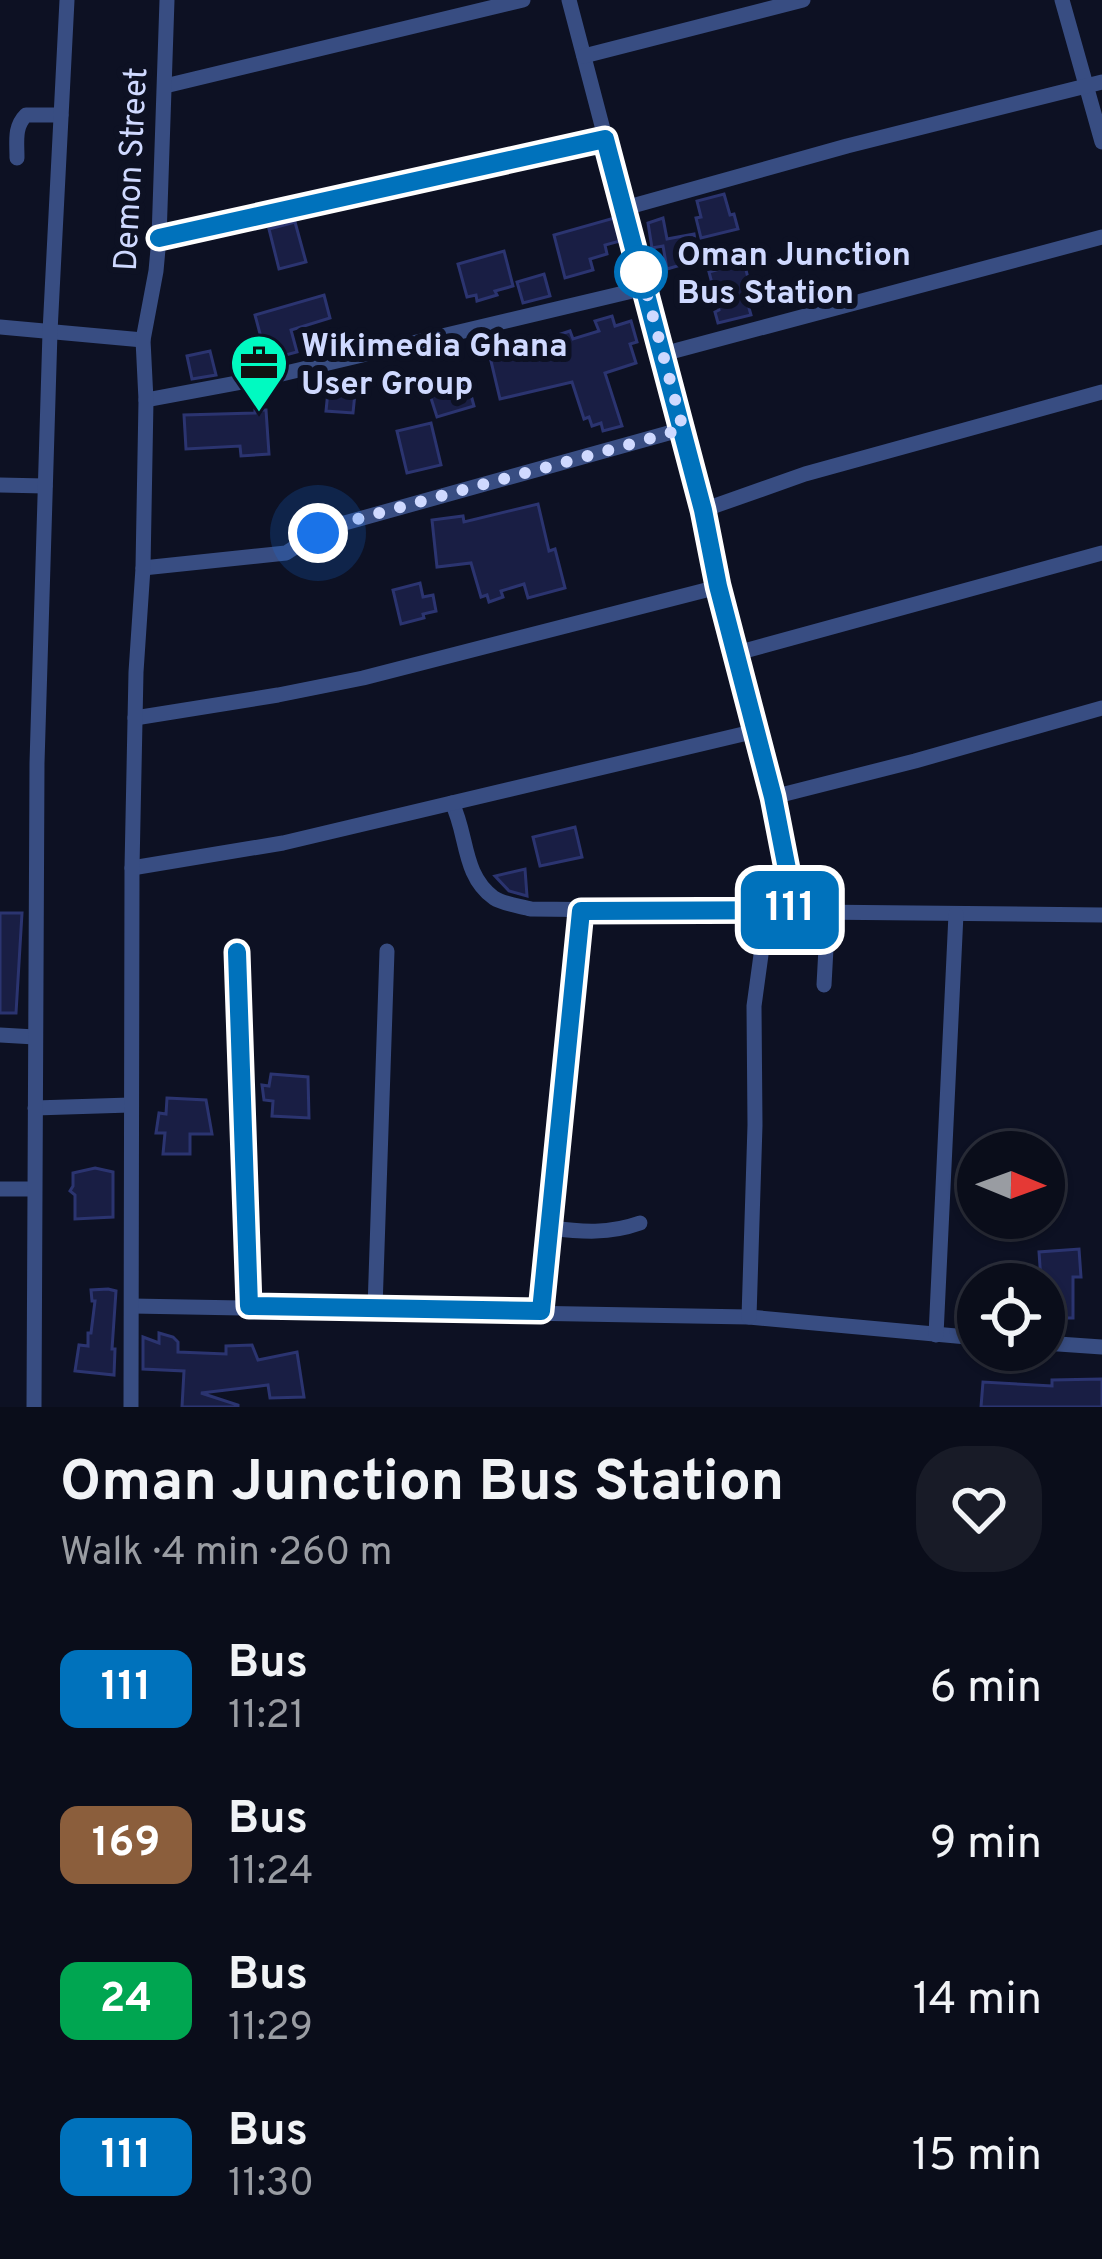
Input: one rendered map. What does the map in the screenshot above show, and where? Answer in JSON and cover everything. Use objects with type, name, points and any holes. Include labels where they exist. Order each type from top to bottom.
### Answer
[{"type":"street","points":[[34,1407],[37,763],[50,332],[67,0]]},
{"type":"street","name":"Demon Street","points":[[131,1407],[131,868],[143,568],[143,340],[157,271],[167,0]]},
{"type":"street","points":[[165,86],[523,0]]},
{"type":"street","points":[[568,0],[683,429],[773,797],[795,910]]},
{"type":"street","points":[[584,56],[803,0]]},
{"type":"street","points":[[1062,0],[1094,84],[1102,142]]},
{"type":"street","points":[[625,208],[1094,84]]},
{"type":"street","points":[[17,158],[17,126],[26,115],[61,115]]},
{"type":"street","points":[[159,238],[605,139]]},
{"type":"street","points":[[662,354],[1102,237]]},
{"type":"street","points":[[146,400],[268,377],[645,288]]},
{"type":"street","points":[[0,327],[143,340]]},
{"type":"street","points":[[703,510],[805,474],[1102,392]]},
{"type":"street","points":[[143,568],[286,553],[323,529],[683,429]]},
{"type":"street","points":[[0,485],[45,486]]},
{"type":"street","points":[[737,653],[1102,554]]},
{"type":"street","points":[[135,718],[363,677],[718,586]]},
{"type":"street","points":[[773,797],[1102,708]]},
{"type":"street","points":[[131,868],[283,843],[755,731]]},
{"type":"street","points":[[452,803],[470,868],[495,899],[531,909],[1102,915]]},
{"type":"street","points":[[541,1311],[581,911]]},
{"type":"street","points":[[749,1317],[754,1006],[767,911]]},
{"type":"street","points":[[824,985],[828,911]]},
{"type":"street","points":[[936,1335],[956,914]]},
{"type":"street","points":[[375,1308],[387,951]]},
{"type":"street","points":[[237,952],[249,1306]]},
{"type":"street","points":[[0,1035],[35,1037]]},
{"type":"street","points":[[34,1108],[130,1105]]},
{"type":"street","points":[[0,1189],[34,1189]]},
{"type":"street","points":[[550,1228],[618,1232],[640,1223]]},
{"type":"street","points":[[132,1306],[749,1317],[957,1336]]},
{"type":"street","points":[[1065,1344],[1102,1347]]},
{"type":"building","points":[[724,194],[738,229],[701,238],[697,201]]},
{"type":"building","points":[[614,218],[620,241],[605,245],[607,254],[590,259],[593,270],[565,278],[554,235]]},
{"type":"building","points":[[663,218],[667,239],[694,234],[698,260],[667,269],[663,246],[652,248],[648,223]]},
{"type":"building","points":[[295,222],[306,262],[279,269],[269,229]]},
{"type":"building","points":[[504,251],[513,286],[477,301],[476,295],[467,297],[458,264]]},
{"type":"building","points":[[744,262],[751,315],[718,323],[709,272]]},
{"type":"building","points":[[544,274],[550,296],[523,303],[517,282]]},
{"type":"building","points":[[324,295],[330,318],[291,330],[297,352],[267,360],[255,315]]},
{"type":"building","points":[[612,316],[615,326],[631,321],[637,342],[630,344],[636,363],[605,373],[622,426],[603,431],[601,423],[592,426],[589,417],[584,419],[572,382],[500,399],[491,361],[558,344],[555,336],[570,331],[573,339],[599,331],[595,321]]},
{"type":"building","points":[[210,351],[216,375],[192,379],[187,356]]},
{"type":"building","points":[[329,381],[356,383],[353,413],[326,411]]},
{"type":"building","points":[[468,384],[474,406],[437,417],[429,392]]},
{"type":"building","points":[[266,410],[269,454],[241,456],[240,446],[186,449],[184,415]]},
{"type":"building","points":[[431,423],[441,465],[407,473],[397,431]]},
{"type":"building","points":[[538,504],[549,551],[555,549],[565,588],[528,598],[524,584],[501,591],[503,597],[489,602],[487,595],[481,597],[471,563],[437,567],[432,520],[463,516],[464,522]]},
{"type":"building","points":[[420,583],[423,597],[433,595],[436,611],[401,624],[393,590]]},
{"type":"building","points":[[575,827],[582,857],[540,866],[533,837]]},
{"type":"building","points":[[525,869],[527,896],[509,891],[495,876]]},
{"type":"building","points":[[0,913],[22,913],[16,1013],[0,1013]]},
{"type":"building","points":[[271,1074],[308,1077],[309,1118],[272,1116],[273,1101],[264,1100],[262,1085],[269,1086]]},
{"type":"building","points":[[167,1098],[206,1100],[212,1134],[190,1134],[190,1154],[163,1154],[165,1133],[156,1133],[159,1113],[166,1114]]},
{"type":"building","points":[[95,1168],[113,1172],[113,1217],[75,1219],[75,1195],[70,1191],[73,1173]]},
{"type":"building","points":[[1079,1249],[1081,1277],[1073,1277],[1073,1318],[1065,1318],[1065,1263],[1040,1263],[1039,1252]]},
{"type":"building","points":[[91,1290],[116,1291],[114,1375],[75,1371],[79,1345],[88,1346],[91,1333],[95,1301]]},
{"type":"building","points":[[159,1333],[178,1342],[178,1352],[226,1354],[226,1346],[252,1345],[258,1360],[297,1352],[304,1397],[270,1398],[268,1385],[201,1393],[238,1407],[182,1407],[184,1371],[143,1369],[143,1337],[159,1343]]},
{"type":"building","points":[[1102,1379],[1102,1407],[981,1407],[983,1382],[1052,1386],[1052,1380]]},
{"type":"bus line","name":"111","points":[[159,238],[605,139],[703,510],[773,797],[795,910],[581,911],[541,1311],[249,1306],[237,952]]},
{"type":"place","name":"Oman Junction Bus Station","points":[[641,272]]},
{"type":"place","name":"Wikimedia Ghana User Group","points":[[259,414]]},
{"type":"route","points":[[318,533],[683,429],[641,272]]}]
